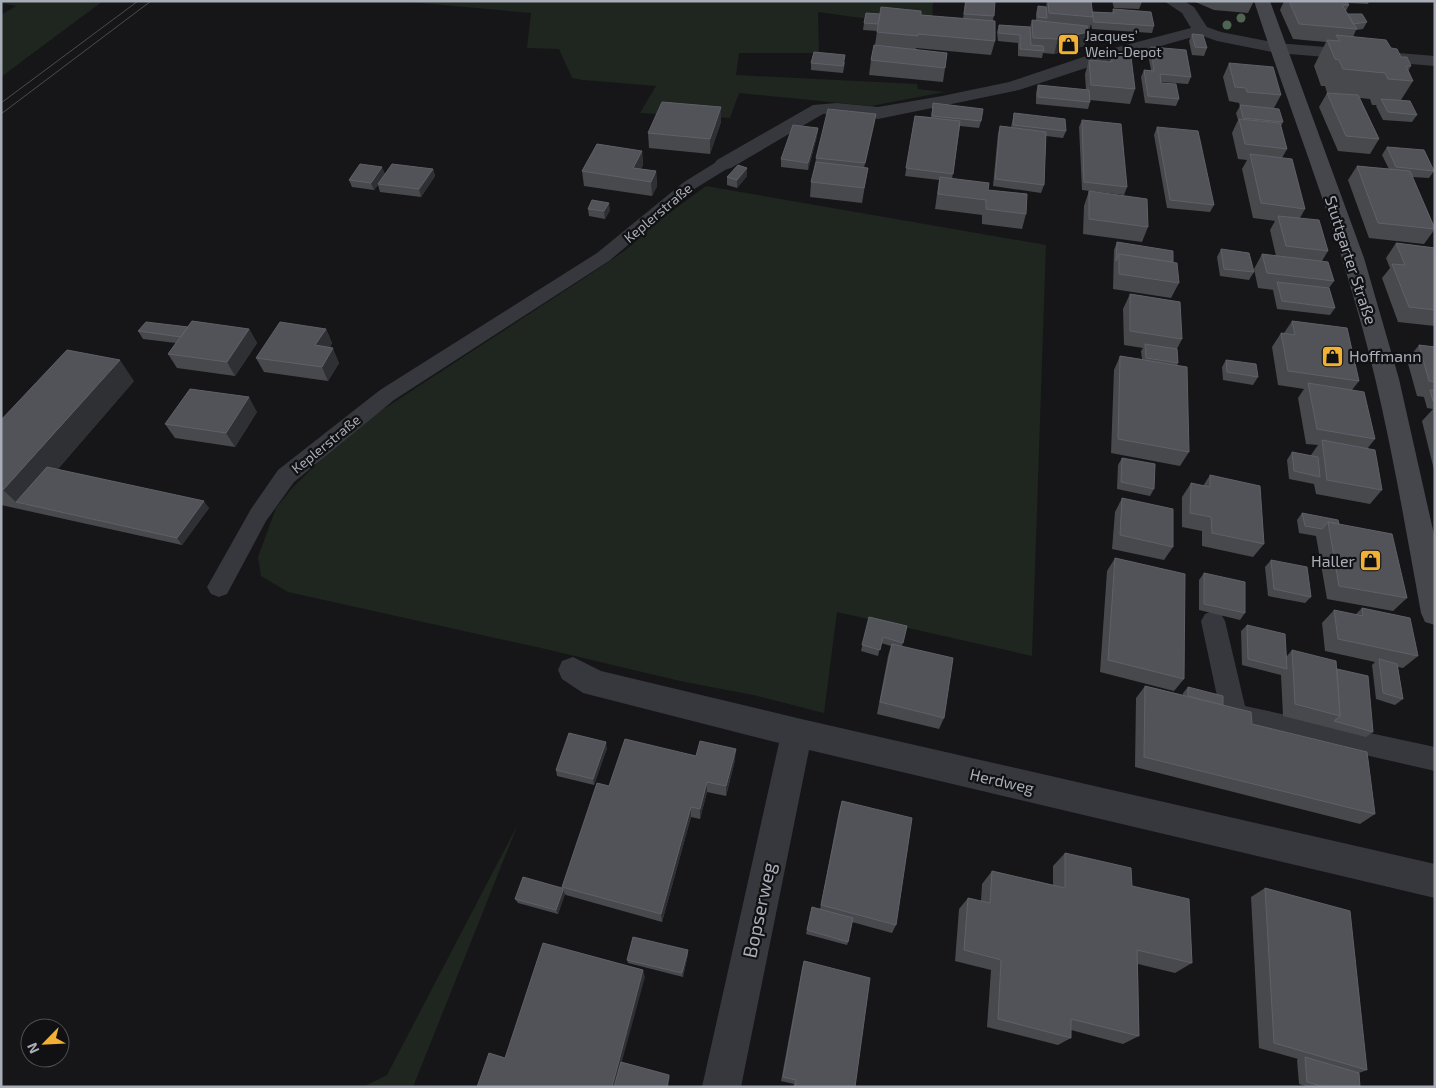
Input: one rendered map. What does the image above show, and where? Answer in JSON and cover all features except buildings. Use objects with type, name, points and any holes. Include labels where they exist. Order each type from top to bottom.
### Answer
[{"type":"main road","name":"Stuttgarter Straße","points":[[1262,1],[1348,246],[1379,346],[1435,613]]},
{"type":"street","points":[[1172,1],[1188,10],[1201,30],[1217,36],[1277,48],[1435,61]]},
{"type":"street","name":"Keplerstraße","points":[[724,164],[819,109],[837,108],[878,113],[1014,86],[1101,57],[1201,30]]},
{"type":"street","name":"Herdweg","points":[[573,670],[594,683],[797,733],[1435,882]]},
{"type":"street","name":"Bopserweg","points":[[721,1087],[797,733]]},
{"type":"lane","name":"Keplerstraße","points":[[219,587],[265,505],[286,476],[387,395],[603,257],[690,186],[724,164]]},
{"type":"lane","points":[[1214,621],[1234,715],[1435,759]]},
{"type":"shaded area","points":[[1,1],[103,1],[1,77],[1,15],[16,6],[1,3]]},
{"type":"shaded area","points":[[398,1],[933,1],[932,25],[818,12],[819,53],[739,53],[736,75],[917,84],[918,89],[945,92],[871,106],[739,93],[730,118],[640,113],[656,86],[572,78],[559,49],[527,48],[531,13]]},
{"type":"shaded area","points":[[706,186],[1046,245],[1032,656],[837,612],[824,713],[753,695],[680,681],[288,592],[261,576],[258,557],[276,508],[293,487],[353,429],[627,249],[653,225]]},
{"type":"shaded area","points":[[518,824],[413,1087],[363,1087],[387,1075]]},
{"type":"tram line","points":[[1,103],[138,1]]},
{"type":"tram line","points":[[1,114],[151,1]]},
{"type":"place","name":"Jacques’ Wein-Depot","points":[[1069,44]]},
{"type":"place","name":"Hoffmann","points":[[1333,356]]},
{"type":"place","name":"Haller","points":[[1371,561]]}]
